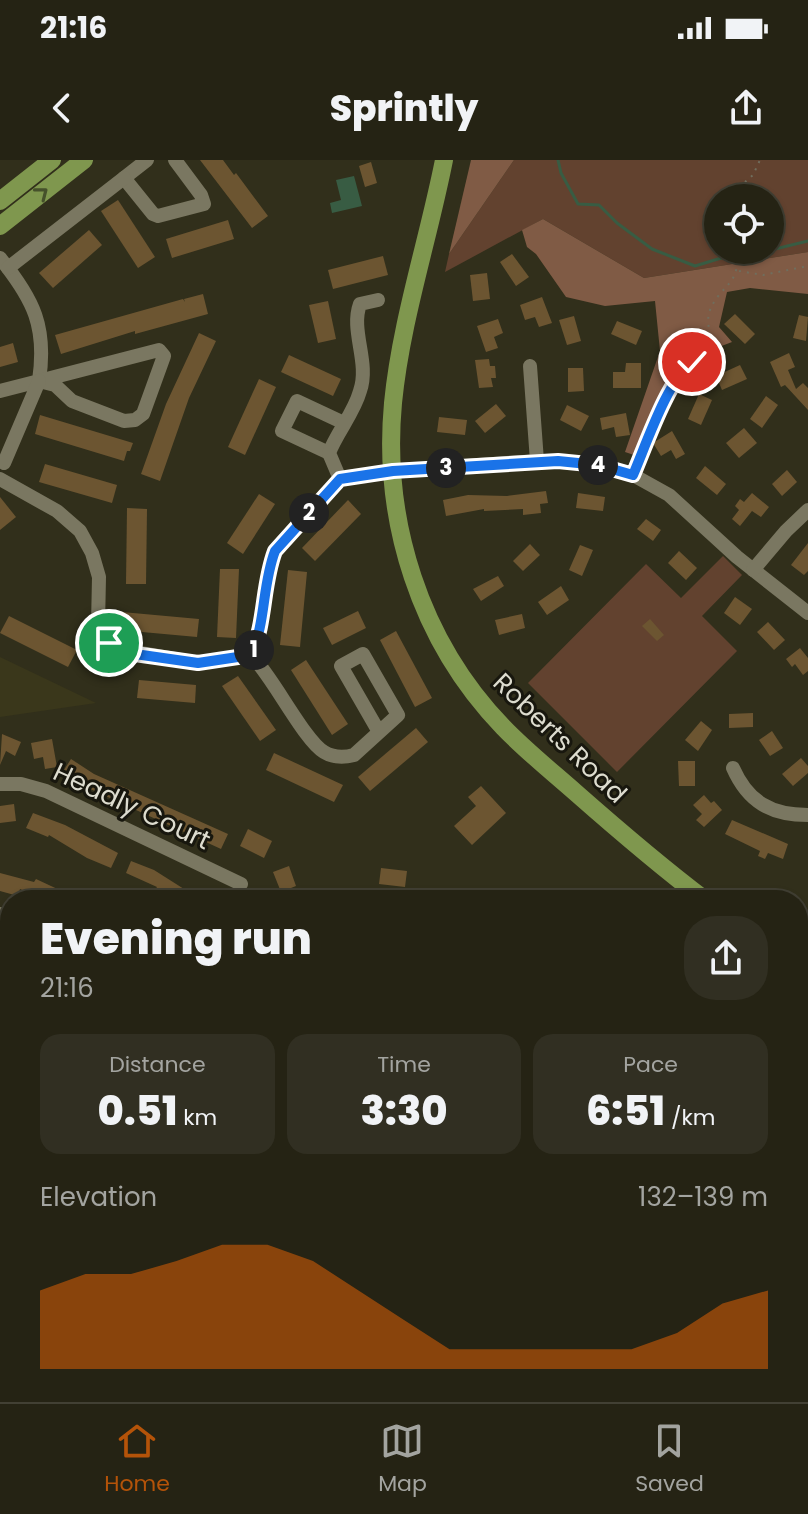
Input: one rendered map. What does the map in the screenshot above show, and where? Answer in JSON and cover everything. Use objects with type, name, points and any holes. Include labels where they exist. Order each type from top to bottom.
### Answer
[{"type":"main road","points":[[0,201],[52,160]]},
{"type":"main road","points":[[0,226],[84,160]]},
{"type":"main road","name":"Roberts Road","points":[[444,160],[398,368],[391,435],[399,530],[411,575],[430,621],[461,675],[492,715],[642,851],[692,890]]},
{"type":"street","points":[[147,160],[4,263],[32,303],[40,327],[42,357],[39,381],[2,460],[0,479],[57,511],[80,531],[92,553],[99,577],[98,625],[102,636],[117,649],[198,663],[251,655]]},
{"type":"street","points":[[124,178],[153,214],[167,215],[204,204],[201,195],[175,160]]},
{"type":"street","points":[[329,453],[361,390],[363,366],[356,315],[360,304],[378,300]]},
{"type":"street","points":[[0,391],[159,350],[164,356],[143,414],[135,420],[124,421],[72,401],[55,385],[39,381]]},
{"type":"street","points":[[530,366],[537,461]]},
{"type":"street","points":[[340,479],[329,453],[282,431],[297,401],[344,423]]},
{"type":"street","points":[[251,655],[257,643],[269,565],[275,551],[340,479],[393,471],[537,461],[585,463],[633,475],[682,505],[718,540],[808,613]]},
{"type":"street","points":[[753,570],[808,510]]},
{"type":"street","points":[[251,655],[263,667],[316,746],[336,757],[354,755],[398,715],[363,654],[341,666],[379,732]]},
{"type":"street","points":[[733,768],[745,791],[762,804],[789,814],[808,815]]},
{"type":"street","name":"Headly Court","points":[[0,784],[21,784],[46,791],[241,884]]},
{"type":"path","points":[[743,184],[753,175],[760,160]]},
{"type":"path","points":[[633,475],[670,387],[682,369],[705,355],[709,348],[710,310],[738,271],[738,264]]},
{"type":"path","points":[[738,271],[763,275],[808,266]]},
{"type":"shaded area","points":[[471,160],[514,160],[449,254]]},
{"type":"shaded area","points":[[514,160],[808,160],[808,252],[784,256],[784,184],[704,184],[704,264],[732,264],[644,278],[543,219],[445,272],[449,254]]},
{"type":"shaded area","points":[[354,176],[362,206],[332,213],[330,203],[341,200],[336,180]]},
{"type":"shaded area","points":[[543,219],[644,278],[732,264],[784,264],[784,256],[808,252],[808,294],[750,288],[727,292],[719,327],[732,342],[685,360],[640,457],[625,452],[660,351],[655,301],[605,306],[566,297],[536,254],[527,247],[522,230]]},
{"type":"shaded area","points":[[723,556],[742,575],[702,616],[737,651],[617,772],[528,683],[646,564],[681,598]]},
{"type":"shaded area","points":[[0,657],[96,703],[0,717]]},
{"type":"building","points":[[200,160],[223,160],[268,216],[252,228]]},
{"type":"building","points":[[371,162],[377,183],[365,187],[359,166]]},
{"type":"building","points":[[118,200],[155,257],[138,268],[101,211]]},
{"type":"building","points":[[228,220],[234,239],[172,258],[166,239]]},
{"type":"building","points":[[89,230],[102,245],[53,288],[39,273]]},
{"type":"building","points":[[512,254],[529,277],[516,286],[500,262]]},
{"type":"building","points":[[383,256],[388,275],[333,289],[328,270]]},
{"type":"building","points":[[487,273],[490,299],[473,301],[470,275]]},
{"type":"building","points":[[203,294],[208,314],[135,334],[135,331],[61,354],[55,335],[183,299],[185,302],[184,299]]},
{"type":"building","points":[[542,297],[552,323],[539,327],[535,317],[525,320],[520,305]]},
{"type":"building","points":[[328,301],[336,339],[318,343],[309,305]]},
{"type":"building","points":[[735,314],[755,334],[745,344],[724,324]]},
{"type":"building","points":[[799,315],[808,317],[806,341],[793,338]]},
{"type":"building","points":[[574,316],[581,341],[567,345],[559,320]]},
{"type":"building","points":[[498,319],[503,333],[494,337],[498,348],[486,352],[477,326]]},
{"type":"building","points":[[617,321],[642,331],[636,345],[611,334]]},
{"type":"building","points":[[199,333],[216,341],[189,398],[160,481],[141,474],[166,404]]},
{"type":"building","points":[[13,343],[18,362],[0,367],[0,347]]},
{"type":"building","points":[[789,353],[795,367],[788,370],[796,389],[803,383],[808,388],[808,410],[785,385],[781,387],[770,362]]},
{"type":"building","points":[[289,355],[341,379],[333,396],[281,372]]},
{"type":"building","points":[[489,359],[490,366],[495,366],[496,378],[491,378],[493,387],[479,388],[475,360]]},
{"type":"building","points":[[626,363],[641,363],[641,388],[613,388],[613,372],[625,372]]},
{"type":"building","points":[[740,365],[747,379],[722,390],[716,376]]},
{"type":"building","points":[[568,368],[583,368],[584,391],[568,392]]},
{"type":"building","points":[[259,379],[276,387],[245,455],[228,447]]},
{"type":"building","points":[[699,394],[712,400],[701,425],[688,419]]},
{"type":"building","points":[[766,396],[778,405],[762,428],[750,419]]},
{"type":"building","points":[[496,404],[506,416],[485,433],[475,421]]},
{"type":"building","points":[[567,405],[589,416],[581,431],[560,420]]},
{"type":"building","points":[[626,413],[630,435],[616,437],[614,427],[602,430],[600,418]]},
{"type":"building","points":[[40,415],[133,443],[124,461],[35,434]]},
{"type":"building","points":[[439,417],[467,420],[465,435],[437,432]]},
{"type":"building","points":[[744,428],[757,443],[739,458],[726,443]]},
{"type":"building","points":[[672,431],[685,454],[676,459],[671,450],[661,456],[653,443]]},
{"type":"building","points":[[45,464],[117,485],[112,503],[39,482]]},
{"type":"building","points":[[705,466],[726,484],[717,495],[696,478]]},
{"type":"building","points":[[787,470],[797,482],[782,496],[772,484]]},
{"type":"building","points":[[546,491],[548,503],[540,504],[541,513],[523,515],[523,509],[484,509],[446,516],[443,500],[468,495],[507,496]]},
{"type":"building","points":[[578,493],[605,497],[603,511],[576,508]]},
{"type":"building","points":[[752,493],[769,507],[761,517],[752,511],[740,526],[732,519],[739,510],[735,506],[740,499],[744,502]]},
{"type":"building","points":[[259,494],[275,504],[243,554],[227,543]]},
{"type":"building","points":[[0,497],[16,517],[0,530]]},
{"type":"building","points":[[348,500],[361,514],[315,561],[302,548]]},
{"type":"building","points":[[127,508],[147,509],[146,584],[126,584]]},
{"type":"building","points":[[646,519],[661,530],[653,541],[637,529]]},
{"type":"building","points":[[808,543],[808,571],[804,575],[791,565]]},
{"type":"building","points":[[530,544],[540,555],[523,571],[513,561]]},
{"type":"building","points":[[580,545],[593,550],[582,576],[569,570]]},
{"type":"building","points":[[679,551],[697,568],[686,580],[668,563]]},
{"type":"building","points":[[220,569],[239,569],[236,638],[217,637]]},
{"type":"building","points":[[288,570],[307,572],[300,647],[280,645]]},
{"type":"building","points":[[498,576],[504,586],[481,601],[473,589]]},
{"type":"building","points":[[561,586],[569,600],[547,615],[538,602]]},
{"type":"building","points":[[735,597],[752,609],[740,625],[724,613]]},
{"type":"building","points":[[358,611],[366,628],[332,645],[323,628]]},
{"type":"building","points":[[122,612],[199,619],[197,637],[120,630]]},
{"type":"building","points":[[522,614],[525,628],[499,635],[495,620]]},
{"type":"building","points":[[9,616],[77,650],[68,667],[0,633]]},
{"type":"building","points":[[650,619],[664,635],[657,641],[642,626]]},
{"type":"building","points":[[768,622],[785,640],[774,650],[757,632]]},
{"type":"building","points":[[396,631],[432,698],[415,707],[380,640]]},
{"type":"building","points":[[800,648],[808,658],[808,671],[803,675],[795,664],[792,667],[786,659]]},
{"type":"building","points":[[306,660],[348,724],[332,735],[291,670]]},
{"type":"building","points":[[238,676],[276,730],[260,741],[222,686]]},
{"type":"building","points":[[139,680],[196,685],[195,703],[137,698]]},
{"type":"building","points":[[753,713],[753,727],[729,728],[729,714]]},
{"type":"building","points":[[701,721],[712,730],[698,751],[685,740]]},
{"type":"building","points":[[416,728],[428,742],[370,791],[358,777]]},
{"type":"building","points":[[772,731],[783,748],[770,756],[759,740]]},
{"type":"building","points":[[2,734],[21,742],[15,756],[6,751],[0,765]]},
{"type":"building","points":[[52,739],[57,767],[45,769],[43,757],[34,759],[31,743]]},
{"type":"building","points":[[274,753],[343,785],[334,802],[266,770]]},
{"type":"building","points":[[801,758],[808,766],[808,773],[793,786],[782,774]]},
{"type":"building","points":[[71,759],[94,774],[228,834],[221,849],[62,773]]},
{"type":"building","points":[[678,761],[695,761],[695,786],[679,786]]},
{"type":"building","points":[[481,786],[506,813],[472,845],[454,826],[476,806],[468,797]]},
{"type":"building","points":[[704,795],[722,810],[704,827],[696,820],[702,814],[693,805]]},
{"type":"building","points":[[14,804],[16,821],[0,823],[0,806]]},
{"type":"building","points":[[33,813],[65,825],[118,853],[111,868],[87,858],[49,835],[26,828]]},
{"type":"building","points":[[732,820],[788,844],[783,859],[768,853],[765,859],[758,856],[760,851],[725,834]]},
{"type":"building","points":[[248,829],[272,841],[264,858],[240,846]]},
{"type":"building","points":[[131,861],[154,870],[184,889],[155,890],[157,887],[126,873]]},
{"type":"building","points":[[289,866],[296,886],[280,890],[273,872]]},
{"type":"building","points":[[381,868],[407,871],[405,887],[379,884]]},
{"type":"building","points":[[0,873],[34,882],[36,879],[60,890],[20,889],[0,890]]},
{"type":"waterway","points":[[558,160],[561,173],[578,204],[599,205],[652,249],[695,266],[741,252],[771,250],[808,241]]},
{"type":"route","points":[[109,643],[128,653],[198,663],[251,655],[257,643],[269,565],[275,551],[340,479],[393,471],[537,461],[585,463],[633,475],[670,387],[682,369],[692,362]]}]
